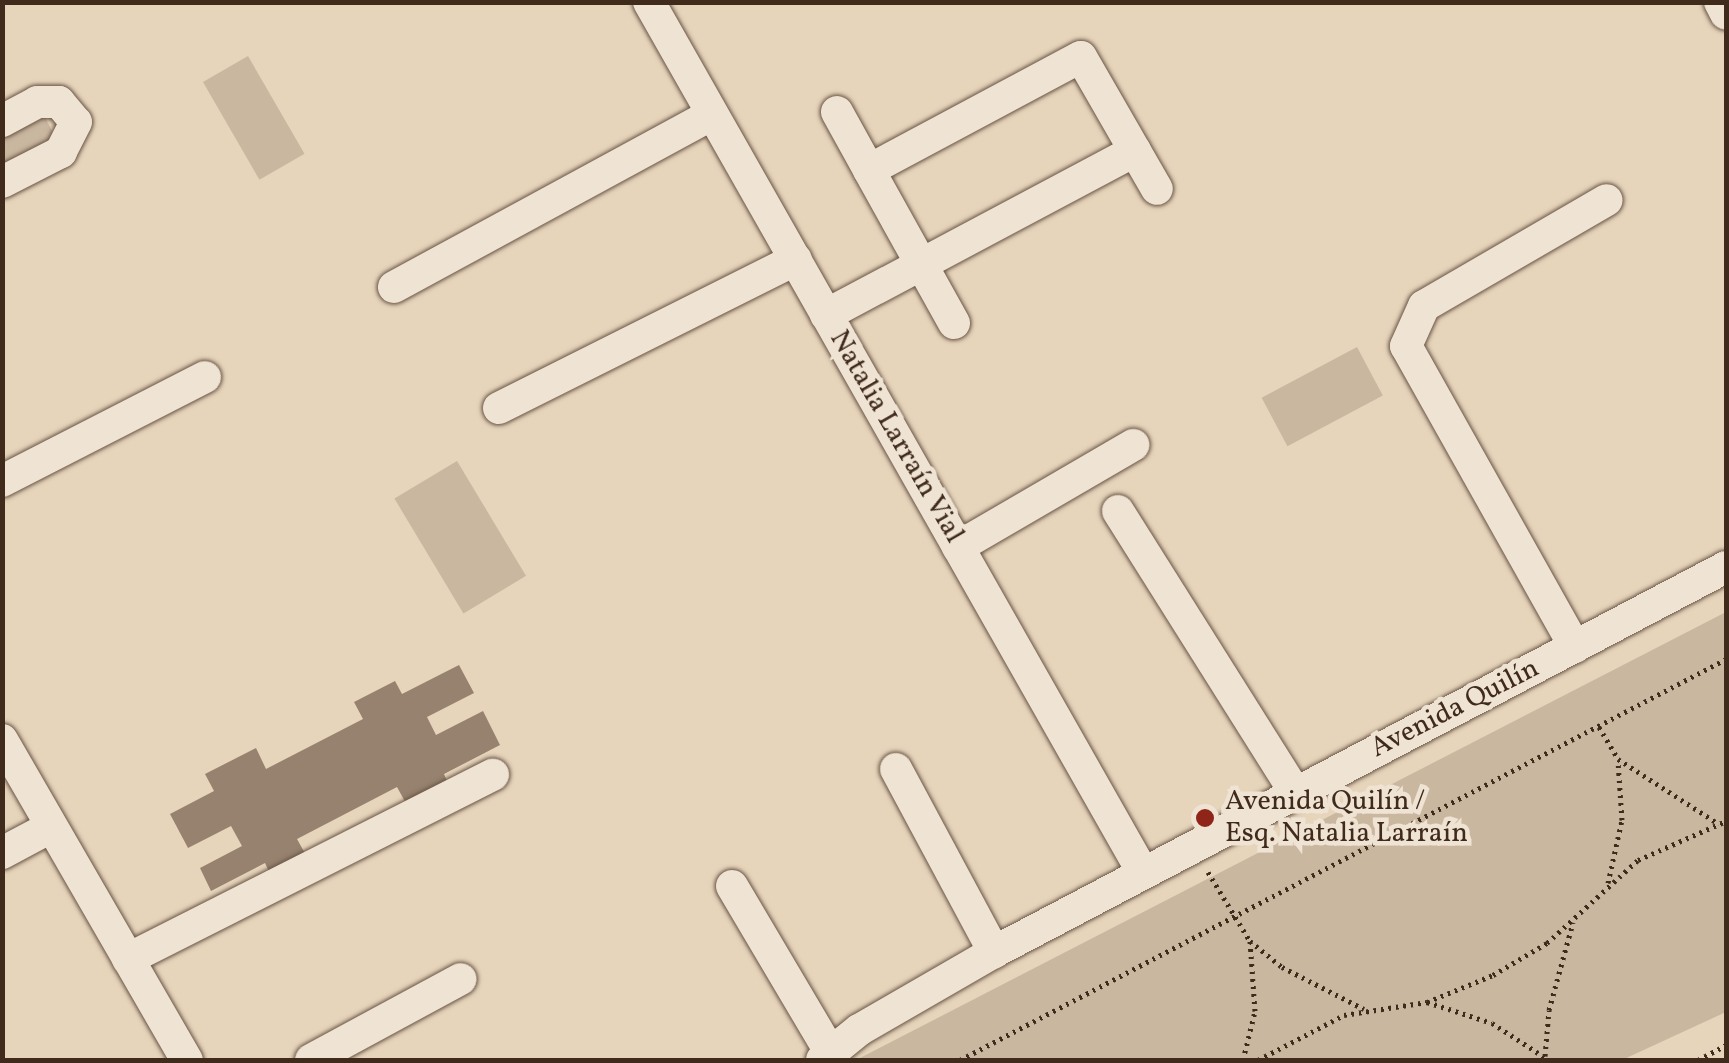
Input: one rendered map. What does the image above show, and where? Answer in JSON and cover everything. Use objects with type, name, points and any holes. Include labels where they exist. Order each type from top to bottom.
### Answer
[{"type":"street","name":"Natalia Larraín Vial","points":[[649,2],[1142,872]]},
{"type":"street","points":[[1720,2],[1726,14]]},
{"type":"street","points":[[870,170],[1081,58],[1157,188]]},
{"type":"street","points":[[2,121],[38,102],[59,102],[76,122],[61,152],[2,182]]},
{"type":"street","points":[[837,112],[954,323]]},
{"type":"street","points":[[394,287],[712,114]]},
{"type":"street","points":[[826,314],[1136,150]]},
{"type":"street","points":[[1575,646],[1406,346],[1424,306],[1607,200]]},
{"type":"street","points":[[499,408],[796,260]]},
{"type":"street","points":[[2,482],[205,377]]},
{"type":"street","points":[[958,547],[1133,444]]},
{"type":"street","points":[[1118,511],[1295,792]]},
{"type":"street","name":"Avenida Quilín","points":[[826,1056],[994,952],[1726,568]]},
{"type":"street","points":[[2,740],[187,1060]]},
{"type":"street","points":[[896,769],[994,952]]},
{"type":"street","points":[[128,959],[492,775]]},
{"type":"street","points":[[2,853],[51,826]]},
{"type":"street","points":[[732,886],[826,1056]]},
{"type":"street","points":[[311,1060],[460,979]]},
{"type":"path","points":[[960,1060],[1726,659]]},
{"type":"path","points":[[1599,726],[1618,758],[1622,820],[1607,886]]},
{"type":"path","points":[[1618,758],[1723,822]]},
{"type":"path","points":[[1258,1060],[1301,1035],[1366,1010],[1427,1002],[1493,976],[1573,922],[1638,860],[1723,822]]},
{"type":"path","points":[[1192,846],[1250,941],[1282,967],[1366,1010]]},
{"type":"path","points":[[1427,1002],[1492,1023],[1547,1058],[1555,980],[1573,922]]},
{"type":"path","points":[[1243,1060],[1255,1011],[1250,941]]},
{"type":"path","points":[[1698,1060],[1726,1045]]},
{"type":"shaded area","points":[[248,56],[304,154],[259,180],[203,82]]},
{"type":"shaded area","points":[[44,115],[58,143],[3,172],[3,136]]},
{"type":"shaded area","points":[[1357,347],[1383,396],[1287,446],[1262,398]]},
{"type":"shaded area","points":[[457,461],[526,576],[463,613],[394,499]]},
{"type":"shaded area","points":[[1726,612],[1726,1012],[1622,1060],[856,1060]]},
{"type":"building","points":[[459,665],[474,693],[427,717],[436,735],[483,711],[500,745],[444,774],[449,786],[408,807],[397,787],[297,839],[307,857],[271,876],[265,863],[211,891],[200,868],[242,846],[231,826],[188,848],[170,814],[214,791],[205,774],[256,748],[266,769],[363,719],[354,702],[395,681],[402,694]]},
{"type":"place","name":"Avenida Quilín / Esq. Natalia Larraín","points":[[1205,818]]}]
